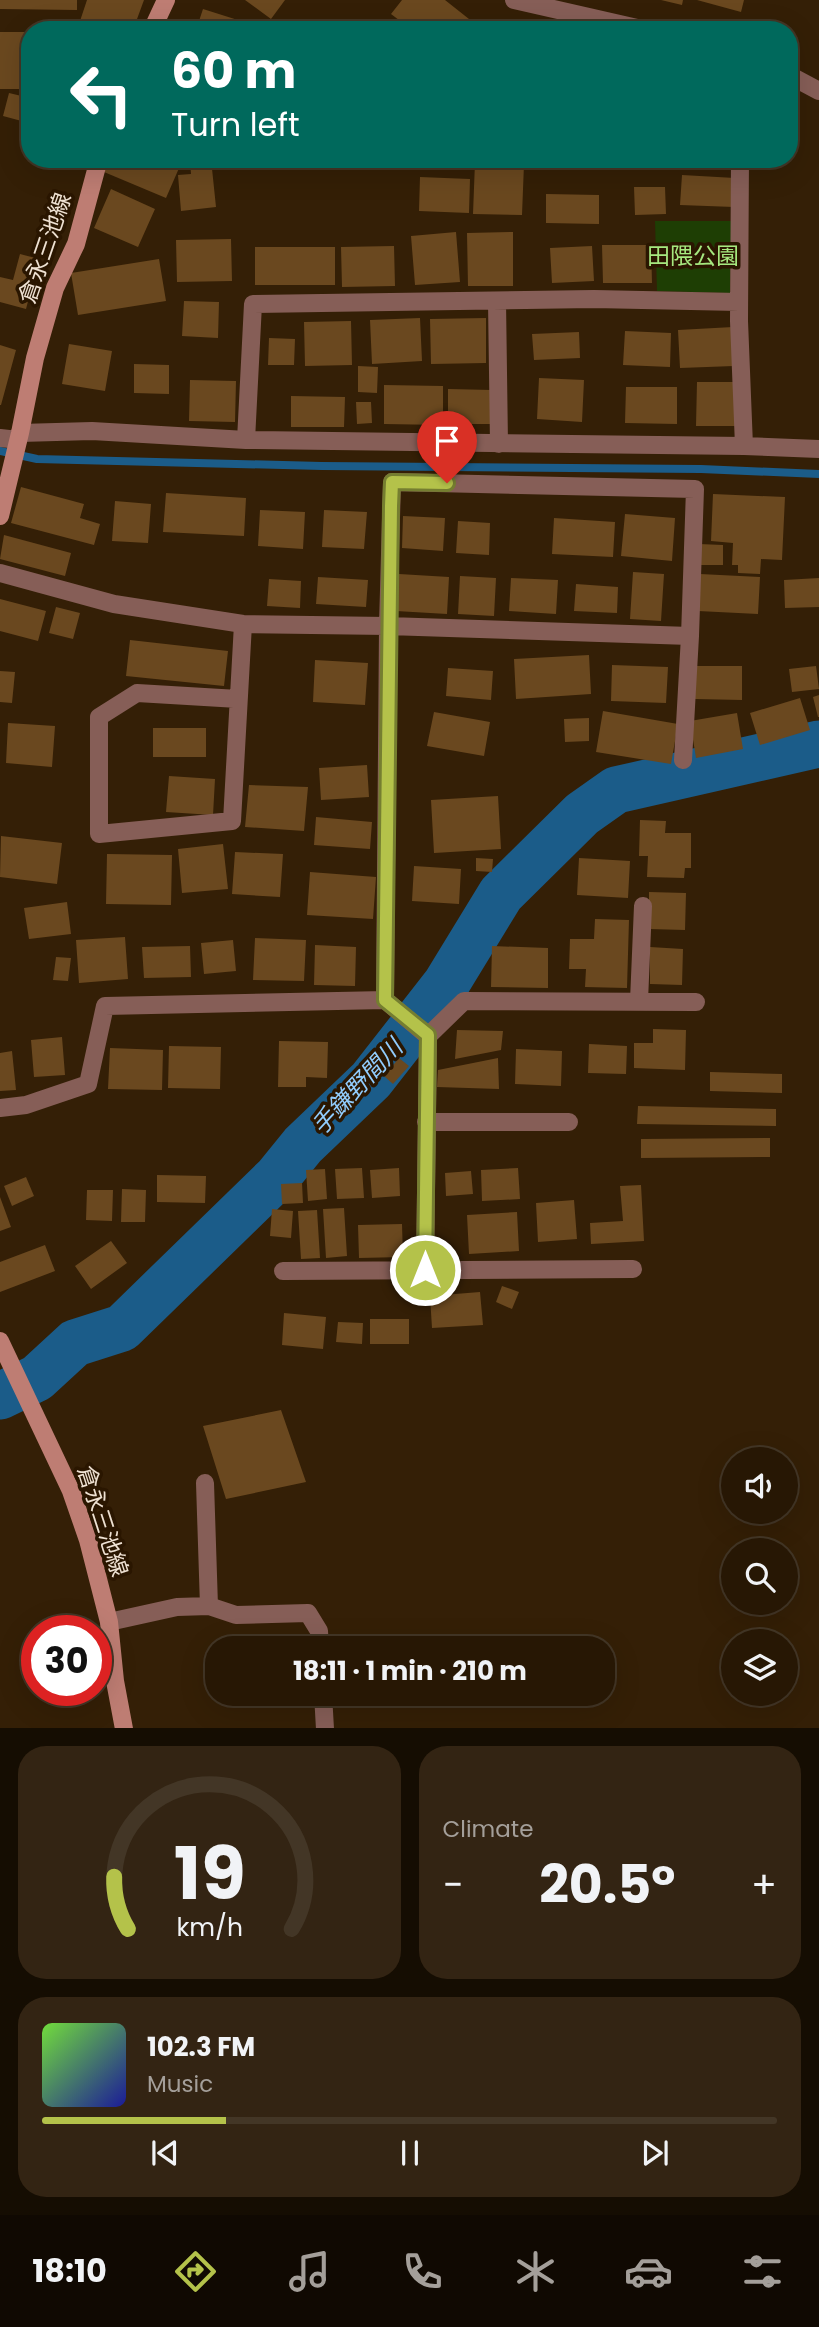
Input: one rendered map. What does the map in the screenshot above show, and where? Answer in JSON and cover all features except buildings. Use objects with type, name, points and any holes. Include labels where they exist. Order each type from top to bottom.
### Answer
[{"type":"main road","points":[[156,21],[166,0]]},
{"type":"main road","name":"倉永三池線","points":[[0,516],[41,335],[55,288],[76,244],[97,168]]},
{"type":"main road","name":"倉永三池線","points":[[0,1341],[71,1491],[88,1541],[107,1615]]},
{"type":"main road","name":"倉永三池線","points":[[112,1652],[124,1728]]},
{"type":"street","points":[[514,0],[606,21]]},
{"type":"street","points":[[798,80],[819,90]]},
{"type":"street","points":[[740,168],[739,302],[744,446]]},
{"type":"street","points":[[246,440],[253,304],[606,299],[739,302]]},
{"type":"street","points":[[497,301],[499,444]]},
{"type":"street","points":[[0,438],[92,431],[246,440],[819,449]]},
{"type":"street","points":[[385,1000],[392,482],[695,489],[683,761]]},
{"type":"street","points":[[0,573],[114,604],[243,624],[690,636]]},
{"type":"street","points":[[238,699],[137,693],[99,717],[99,834],[232,821],[243,624]]},
{"type":"street","points":[[639,1002],[643,906]]},
{"type":"street","points":[[0,1108],[26,1105],[88,1084],[106,1006],[385,1000],[428,1035]]},
{"type":"street","points":[[425,1270],[428,1035],[464,1001],[696,1002]]},
{"type":"street","points":[[426,1122],[569,1122]]},
{"type":"street","points":[[283,1271],[633,1269]]},
{"type":"street","points":[[205,1483],[209,1606]]},
{"type":"street","points":[[112,1621],[177,1607],[209,1606],[236,1615],[308,1613],[319,1636]]},
{"type":"street","points":[[324,1706],[325,1728]]},
{"type":"green space","name":"田隈公園","points":[[655,221],[732,221],[730,293],[657,291]]},
{"type":"waterway","points":[[0,451],[37,459],[322,466],[701,469],[819,474]]},
{"type":"waterway","name":"手鎌野間川","points":[[0,1396],[37,1378],[75,1343],[122,1328],[277,1177],[303,1145],[371,1080],[446,984],[501,894],[582,814],[616,790],[819,744]]},
{"type":"route","points":[[425,1270],[428,1035],[385,1000],[391,506],[392,482],[447,483]]}]
